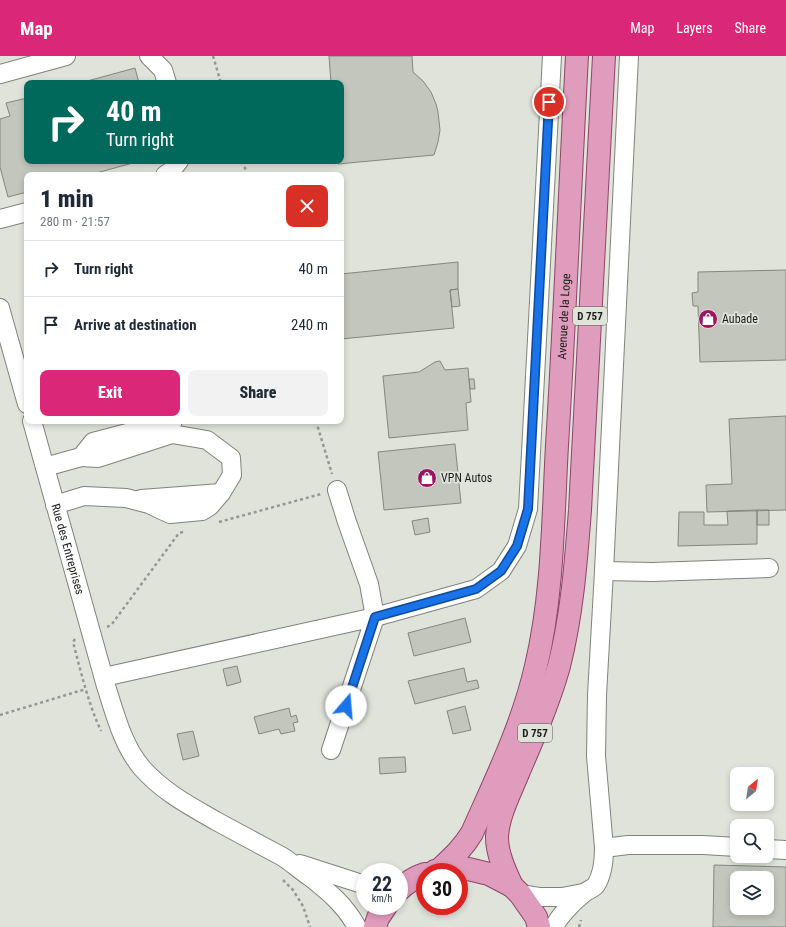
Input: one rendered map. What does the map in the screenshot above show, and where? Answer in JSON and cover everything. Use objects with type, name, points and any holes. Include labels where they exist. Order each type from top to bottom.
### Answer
[{"type":"main road","name":"Avenue de la Loge","points":[[444,863],[460,851],[472,833],[517,729],[536,665],[542,634],[550,578],[577,56]]},
{"type":"main road","name":"D 757","points":[[516,890],[503,866],[498,848],[497,837],[499,826],[511,790],[549,698],[566,635],[575,576],[581,494],[604,56]]},
{"type":"main road","points":[[468,869],[489,874],[516,890],[536,917],[539,927]]},
{"type":"main road","points":[[375,927],[380,915]]},
{"type":"street","points":[[0,74],[66,56]]},
{"type":"street","points":[[148,56],[163,70],[166,80]]},
{"type":"street","points":[[105,682],[375,617],[476,589],[501,571],[517,546],[528,509],[552,56]]},
{"type":"street","points":[[554,927],[583,893],[595,886],[603,868],[604,848],[596,756],[597,695],[629,56]]},
{"type":"street","points":[[169,172],[176,164]]},
{"type":"street","points":[[0,219],[24,213]]},
{"type":"street","points":[[0,308],[24,393]]},
{"type":"street","name":"Rue des Entreprises","points":[[35,424],[55,505],[105,682],[118,724],[128,746],[142,768],[167,791],[188,805],[284,858]]},
{"type":"street","points":[[81,457],[93,442],[162,424]]},
{"type":"street","points":[[45,467],[81,457],[98,458],[172,434],[208,440],[231,458],[232,475],[221,493],[210,506],[202,511],[170,514],[149,504],[126,498],[84,496],[55,505]]},
{"type":"street","points":[[332,750],[375,617],[369,584],[337,490]]},
{"type":"street","points":[[604,571],[652,572],[769,568]]},
{"type":"street","points":[[604,848],[628,845],[730,847]]},
{"type":"street","points":[[774,849],[786,850]]},
{"type":"street","points":[[284,858],[356,882]]},
{"type":"street","points":[[284,858],[328,891],[342,904],[357,927]]},
{"type":"street","points":[[516,890],[539,897],[562,897],[583,893]]},
{"type":"path","points":[[213,56],[220,80]]},
{"type":"path","points":[[217,523],[337,490],[317,424]]},
{"type":"path","points":[[103,629],[112,624],[180,533],[187,531]]},
{"type":"path","points":[[0,715],[105,682]]},
{"type":"building","points":[[329,56],[412,56],[413,72],[423,81],[431,92],[438,112],[440,130],[434,155],[344,163],[344,80],[331,80]]},
{"type":"building","points":[[135,68],[138,80],[91,80]]},
{"type":"building","points":[[24,99],[24,164],[129,164],[100,172],[24,172],[24,193],[8,197],[0,167],[0,119],[10,116],[6,103]]},
{"type":"building","points":[[458,262],[458,289],[450,290],[454,328],[344,339],[344,274]]},
{"type":"building","points":[[786,270],[786,360],[700,362],[698,306],[693,306],[692,293],[698,292],[698,272]]},
{"type":"building","points":[[458,289],[460,306],[452,307],[450,290]]},
{"type":"building","points":[[440,361],[445,370],[468,368],[471,402],[466,403],[468,430],[389,438],[383,376],[419,372],[435,362]]},
{"type":"building","points":[[469,379],[474,379],[475,389],[470,389]]},
{"type":"building","points":[[786,416],[786,510],[707,512],[706,485],[732,484],[729,419]]},
{"type":"building","points":[[455,444],[461,503],[384,510],[378,452]]},
{"type":"building","points":[[757,510],[757,544],[678,546],[679,512],[704,512],[704,525],[728,525],[727,511]]},
{"type":"building","points":[[757,510],[769,510],[769,525],[757,525]]},
{"type":"building","points":[[428,518],[430,532],[415,535],[412,521]]},
{"type":"building","points":[[465,618],[471,642],[414,656],[408,633]]},
{"type":"building","points":[[237,666],[241,682],[227,686],[223,669]]},
{"type":"building","points":[[464,668],[467,682],[477,680],[479,688],[415,704],[408,681]]},
{"type":"building","points":[[465,706],[471,730],[453,734],[447,711]]},
{"type":"building","points":[[289,708],[291,717],[296,715],[298,722],[293,723],[295,731],[281,734],[279,729],[259,734],[254,717]]},
{"type":"building","points":[[193,731],[199,756],[183,760],[177,734]]},
{"type":"building","points":[[405,757],[406,772],[380,774],[379,758]]},
{"type":"building","points":[[714,865],[786,867],[786,927],[713,927]]},
{"type":"place","name":"Aubade","points":[[708,319]]},
{"type":"place","name":"VPN Autos","points":[[427,478]]},
{"type":"route","points":[[346,706],[375,617],[476,589],[501,571],[517,546],[528,509],[549,102]]}]
